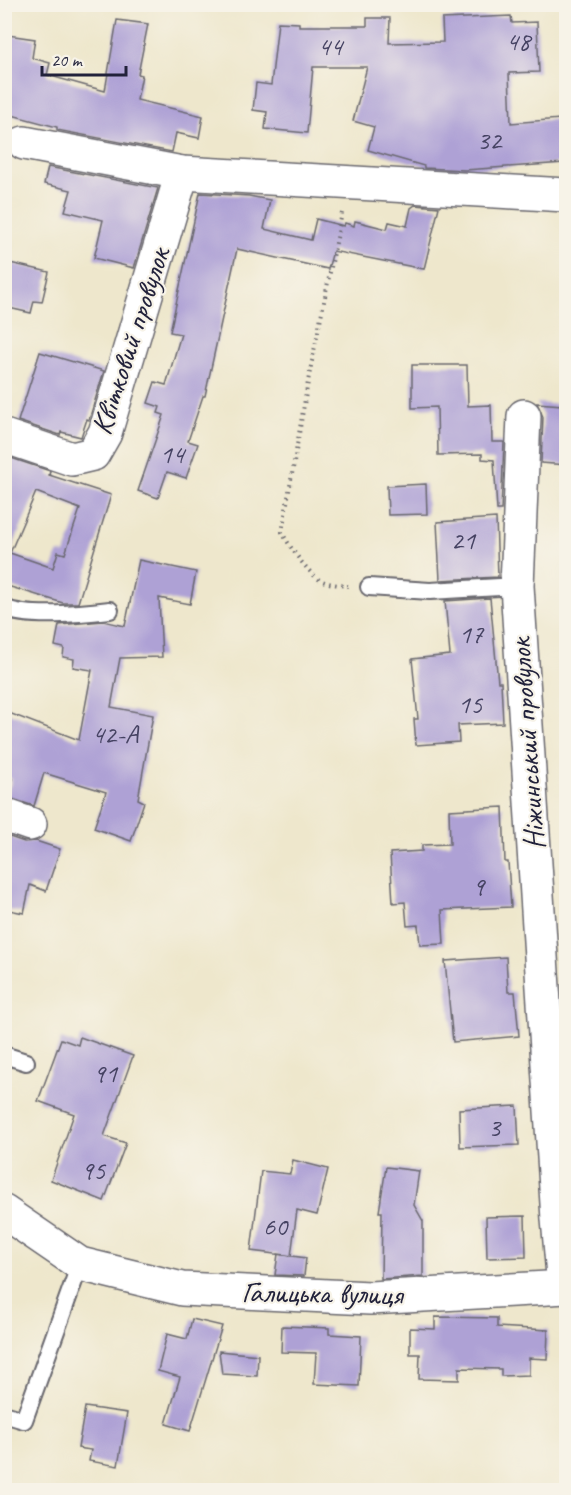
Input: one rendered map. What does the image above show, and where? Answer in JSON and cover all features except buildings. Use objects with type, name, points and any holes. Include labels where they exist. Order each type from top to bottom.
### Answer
[{"type":"street","points":[[24,143],[182,173],[567,195]]},
{"type":"street","name":"Квітковий провулок","points":[[4,436],[72,459],[93,454],[105,433],[182,173]]},
{"type":"street","name":"Ніжинський провулок","points":[[524,416],[517,586],[556,1195],[565,1287]]},
{"type":"street","points":[[4,1212],[80,1264]]},
{"type":"street","name":"Галицька вулиця","points":[[80,1264],[182,1289],[370,1298],[565,1287]]},
{"type":"lane","points":[[369,587],[430,591],[517,586]]},
{"type":"lane","points":[[4,608],[16,613],[84,613],[111,610]]},
{"type":"lane","points":[[4,1055],[26,1062]]},
{"type":"lane","points":[[4,1414],[24,1420],[80,1264]]},
{"type":"path","points":[[348,183],[309,376],[282,532],[287,543],[318,579],[327,583],[369,587]]}]
